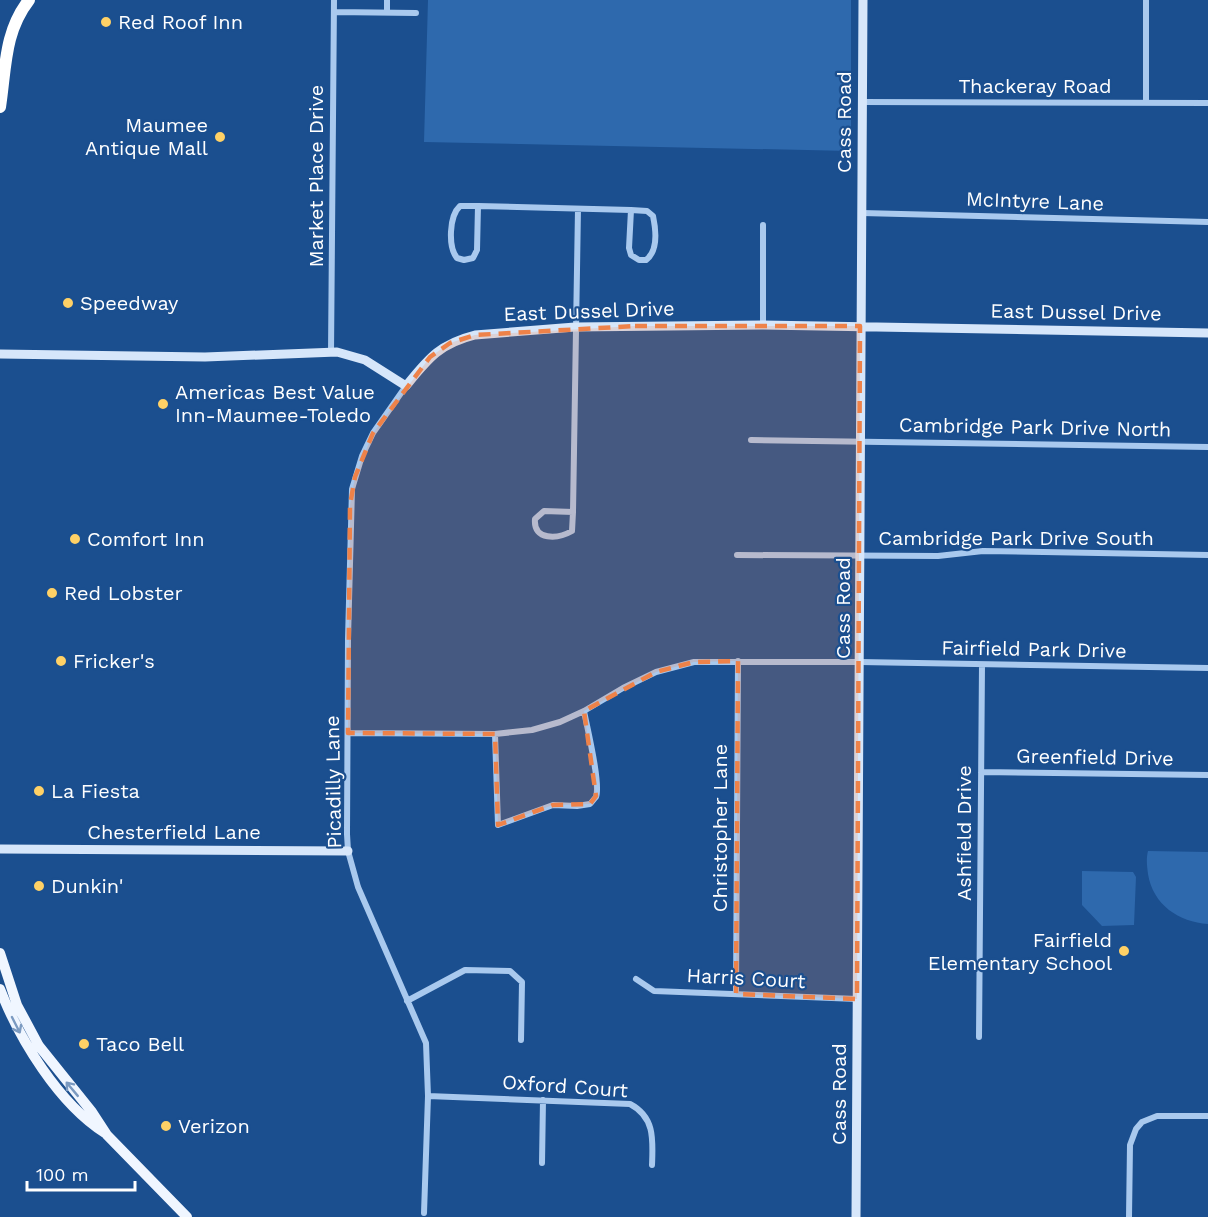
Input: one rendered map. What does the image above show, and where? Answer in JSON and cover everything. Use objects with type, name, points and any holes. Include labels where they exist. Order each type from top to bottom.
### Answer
[{"type":"highway","points":[[0,107],[7,46],[13,24],[29,0]]},
{"type":"main road","points":[[0,953],[17,1005],[39,1046],[92,1112],[107,1135],[187,1217]]},
{"type":"main road","points":[[0,989],[16,1026],[35,1058],[81,1115],[107,1135]]},
{"type":"street","name":"Market Place Drive","points":[[331,353],[334,0]]},
{"type":"street","points":[[387,0],[387,12]]},
{"type":"street","name":"Cass Road","points":[[856,1217],[863,0]]},
{"type":"street","points":[[1146,0],[1146,103]]},
{"type":"street","points":[[334,12],[416,13]]},
{"type":"street","name":"Thackeray Road","points":[[862,102],[1208,103]]},
{"type":"street","points":[[478,206],[477,250],[473,258],[464,260],[457,258],[452,250],[453,216],[460,206],[478,206],[631,210],[647,211],[653,216],[654,249],[652,256],[646,260],[639,260],[631,255],[629,248],[631,210]]},
{"type":"street","points":[[573,512],[544,512],[535,519],[534,526],[539,534],[548,537],[564,536],[572,531],[573,512],[575,327],[578,209]]},
{"type":"street","name":"McIntyre Lane","points":[[862,213],[1208,222]]},
{"type":"street","points":[[763,225],[763,325]]},
{"type":"street","name":"East Dussel Drive","points":[[406,386],[430,357],[460,339],[475,335],[575,327],[763,325],[1208,333]]},
{"type":"street","points":[[0,354],[205,357],[331,353],[365,360],[406,386]]},
{"type":"street","name":"Picadilly Lane","points":[[406,386],[373,433],[362,456],[352,489],[348,851],[371,921],[426,1043],[429,1065],[424,1213]]},
{"type":"street","name":"Cambridge Park Drive North","points":[[751,440],[1208,447]]},
{"type":"street","name":"Cambridge Park Drive South","points":[[737,555],[938,556],[983,551],[1208,555]]},
{"type":"street","name":"Christopher Lane","points":[[736,994],[738,661]]},
{"type":"street","points":[[348,733],[515,733],[545,727],[584,711],[642,678],[665,669],[694,662],[860,662]]},
{"type":"street","name":"Fairfield Park Drive","points":[[860,662],[1208,668]]},
{"type":"street","name":"Ashfield Drive","points":[[979,1037],[982,664]]},
{"type":"street","points":[[495,734],[498,825],[553,805],[590,804],[596,796],[597,789],[584,711]]},
{"type":"street","name":"Greenfield Drive","points":[[981,772],[1208,776]]},
{"type":"street","name":"Chesterfield Lane","points":[[0,849],[348,851]]},
{"type":"street","points":[[407,1000],[465,970],[510,971],[522,982],[521,1040]]},
{"type":"street","name":"Harris Court","points":[[636,979],[654,990],[857,999]]},
{"type":"street","name":"Oxford Court","points":[[428,1096],[624,1103],[638,1108],[649,1123],[652,1165]]},
{"type":"street","points":[[542,1163],[543,1100]]},
{"type":"street","points":[[1129,1217],[1130,1145],[1140,1124],[1157,1116],[1208,1116]]},
{"type":"highlighted area","points":[[635,326],[860,326],[857,999],[736,994],[738,661],[694,662],[656,672],[584,711],[596,796],[590,804],[553,805],[498,825],[495,734],[348,733],[350,505],[355,477],[373,433],[430,357],[450,343],[475,335]]},
{"type":"shaded area","points":[[428,0],[851,0],[851,151],[424,142]]},
{"type":"shaded area","points":[[1148,851],[1208,852],[1208,924],[1187,920],[1169,910],[1155,895],[1148,874]]},
{"type":"shaded area","points":[[1082,871],[1133,872],[1136,877],[1134,925],[1102,926],[1082,905]]},
{"type":"place","name":"Red Roof Inn","points":[[106,22]]},
{"type":"place","name":"Maumee Antique Mall","points":[[220,137]]},
{"type":"place","name":"Speedway","points":[[68,303]]},
{"type":"place","name":"Americas Best Value Inn-Maumee-Toledo","points":[[163,404]]},
{"type":"place","name":"Comfort Inn","points":[[75,539]]},
{"type":"place","name":"Red Lobster","points":[[52,593]]},
{"type":"place","name":"Fricker's","points":[[61,661]]},
{"type":"place","name":"La Fiesta","points":[[39,791]]},
{"type":"place","name":"Dunkin'","points":[[39,886]]},
{"type":"place","name":"Fairfield Elementary School","points":[[1124,951]]},
{"type":"place","name":"Taco Bell","points":[[84,1044]]},
{"type":"place","name":"Verizon","points":[[166,1126]]}]
